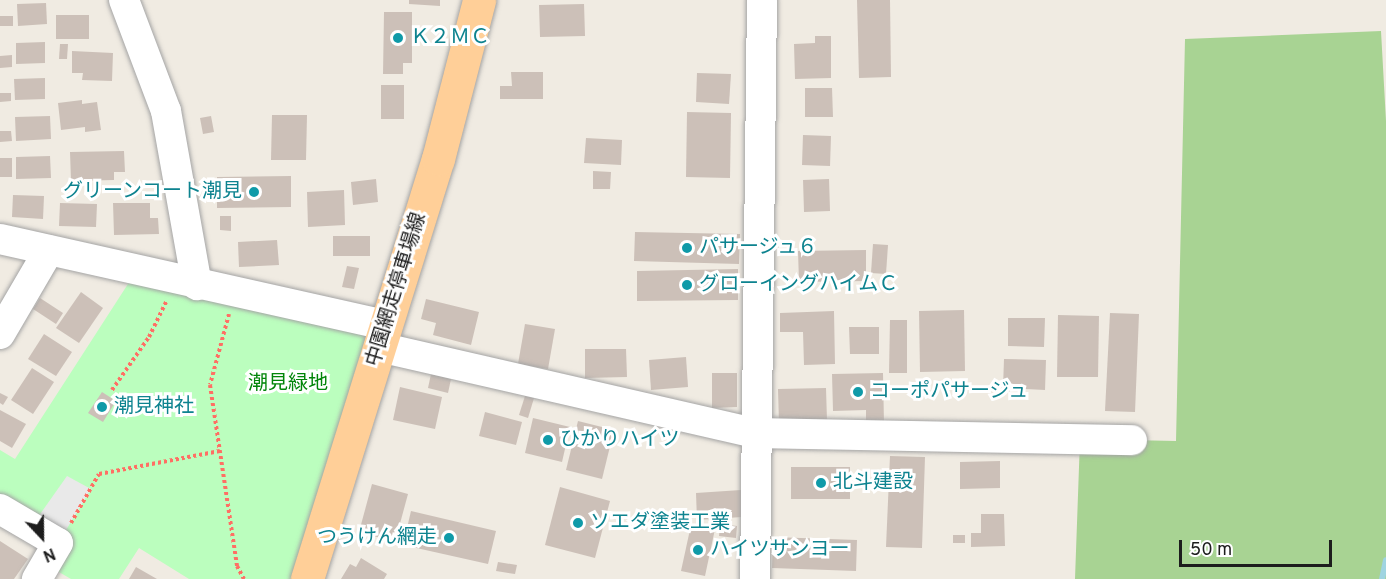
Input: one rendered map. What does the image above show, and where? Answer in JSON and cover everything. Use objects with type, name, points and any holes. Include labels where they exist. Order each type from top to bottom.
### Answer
[{"type":"main road","name":"中園網走停車場線","points":[[307,579],[438,159],[479,0]]},
{"type":"street","points":[[124,0],[166,111],[185,282]]},
{"type":"street","points":[[755,579],[762,0]]},
{"type":"street","points":[[0,239],[235,293],[382,336],[756,433],[1132,440]]},
{"type":"street","points":[[0,334],[49,250]]},
{"type":"street","points":[[0,508],[58,543],[37,579]]},
{"type":"path","points":[[112,390],[185,282]]},
{"type":"path","points":[[235,293],[210,386],[237,566],[244,579]]},
{"type":"path","points":[[58,543],[99,474],[220,452]]},
{"type":"green space","points":[[1381,31],[1386,121],[1386,579],[1075,579],[1080,439],[1176,441],[1185,39]]},
{"type":"green space","name":"潮見緑地","points":[[137,270],[385,325],[307,579],[189,579],[139,548],[119,579],[71,579],[45,564],[90,489],[31,527],[0,509],[0,450],[15,459]]},
{"type":"shaded area","points":[[67,476],[91,489],[58,543],[31,527]]},
{"type":"building","points":[[409,0],[440,0],[440,6],[409,4]]},
{"type":"building","points":[[857,0],[890,0],[891,77],[859,78]]},
{"type":"building","points":[[46,3],[47,24],[18,26],[17,4]]},
{"type":"building","points":[[584,4],[585,36],[540,37],[539,5]]},
{"type":"building","name":"Ｋ２ＭＣ","points":[[384,12],[412,12],[412,63],[403,63],[403,74],[383,74]]},
{"type":"building","points":[[56,15],[89,15],[89,39],[56,39]]},
{"type":"building","points":[[0,16],[13,16],[13,26],[0,26]]},
{"type":"building","points":[[815,36],[831,36],[831,78],[795,79],[794,44],[815,43]]},
{"type":"building","points":[[45,42],[45,63],[16,64],[16,43]]},
{"type":"building","points":[[60,44],[68,44],[67,59],[59,59]]},
{"type":"building","points":[[72,51],[113,53],[112,81],[82,80],[83,73],[72,73]]},
{"type":"building","points":[[12,55],[12,67],[0,68],[0,56]]},
{"type":"building","points":[[511,72],[543,72],[543,99],[500,99],[500,86],[512,86]]},
{"type":"building","points":[[697,73],[731,74],[729,104],[696,102]]},
{"type":"building","points":[[45,78],[45,99],[15,100],[14,79]]},
{"type":"building","points":[[381,85],[404,85],[404,119],[381,119]]},
{"type":"building","points":[[805,88],[832,88],[833,117],[805,117]]},
{"type":"building","points":[[0,93],[11,93],[11,101],[0,102]]},
{"type":"building","points":[[82,100],[82,104],[97,102],[101,130],[85,132],[85,127],[61,130],[58,103]]},
{"type":"building","points":[[687,112],[731,113],[730,178],[686,177]]},
{"type":"building","name":"グリーンコート潮見","points":[[272,115],[307,115],[306,160],[271,160]]},
{"type":"building","points":[[50,116],[51,139],[16,141],[15,117]]},
{"type":"building","points":[[211,116],[214,132],[203,134],[200,118]]},
{"type":"building","points":[[0,131],[11,131],[12,141],[0,142]]},
{"type":"building","points":[[803,135],[831,136],[830,166],[802,165]]},
{"type":"building","points":[[586,138],[622,140],[621,165],[584,163]]},
{"type":"building","points":[[124,151],[125,172],[114,172],[114,180],[71,181],[70,152]]},
{"type":"building","points":[[50,156],[51,178],[16,179],[16,157]]},
{"type":"building","points":[[0,158],[12,158],[12,177],[0,177]]},
{"type":"building","points":[[593,171],[611,172],[610,189],[593,189]]},
{"type":"building","name":"グリーンコート潮見","points":[[291,176],[291,207],[217,208],[217,177]]},
{"type":"building","points":[[376,179],[378,202],[353,205],[351,182]]},
{"type":"building","points":[[829,179],[830,211],[804,212],[803,180]]},
{"type":"building","points":[[344,190],[345,225],[308,227],[307,192]]},
{"type":"building","points":[[13,195],[44,196],[43,219],[12,217]]},
{"type":"building","points":[[60,203],[97,204],[96,227],[59,226]]},
{"type":"building","points":[[113,203],[150,203],[150,218],[158,218],[159,234],[114,235]]},
{"type":"building","points":[[220,216],[231,216],[231,231],[220,230]]},
{"type":"building","name":"パサージュ６","points":[[635,232],[740,234],[739,264],[634,261]]},
{"type":"building","points":[[333,236],[370,236],[370,256],[333,256]]},
{"type":"building","points":[[277,240],[279,265],[239,267],[238,242]]},
{"type":"building","points":[[873,244],[888,245],[886,274],[871,273]]},
{"type":"building","points":[[866,250],[866,281],[799,282],[798,251]]},
{"type":"building","points":[[347,266],[359,268],[354,289],[342,287]]},
{"type":"building","name":"グローイングハイムＣ","points":[[738,269],[738,300],[637,301],[637,271]]},
{"type":"building","points":[[81,292],[103,308],[79,343],[56,328]]},
{"type":"building","points":[[40,298],[63,313],[56,324],[33,309]]},
{"type":"building","points":[[426,299],[479,312],[471,345],[433,335],[436,323],[421,319]]},
{"type":"building","points":[[964,310],[965,371],[920,372],[919,311]]},
{"type":"building","points":[[834,311],[835,364],[804,365],[803,332],[780,332],[780,313]]},
{"type":"building","points":[[1110,313],[1139,314],[1135,412],[1105,411]]},
{"type":"building","points":[[1058,315],[1099,316],[1098,377],[1057,377]]},
{"type":"building","points":[[1008,318],[1045,318],[1044,347],[1008,346]]},
{"type":"building","points":[[890,320],[907,320],[907,373],[889,373]]},
{"type":"building","points":[[525,324],[555,329],[548,369],[518,364]]},
{"type":"building","points":[[849,327],[879,327],[879,354],[850,354]]},
{"type":"building","points":[[44,334],[72,352],[56,376],[28,359]]},
{"type":"building","points":[[585,349],[626,349],[627,377],[585,378]]},
{"type":"building","points":[[686,357],[688,387],[651,390],[649,360]]},
{"type":"building","points":[[1004,359],[1046,360],[1045,390],[1003,388]]},
{"type":"building","points":[[32,368],[54,382],[33,414],[11,400]]},
{"type":"building","points":[[712,373],[737,373],[737,407],[712,408]]},
{"type":"building","name":"コーポパサージュ","points":[[883,373],[884,424],[866,425],[866,410],[833,411],[832,374]]},
{"type":"building","points":[[431,374],[451,379],[448,393],[428,388]]},
{"type":"building","points":[[400,387],[442,397],[435,429],[393,420]]},
{"type":"building","points":[[826,388],[827,421],[779,423],[778,389]]},
{"type":"building","name":"潮見神社","points":[[102,392],[116,401],[103,422],[88,413]]},
{"type":"building","points":[[0,393],[8,397],[3,405],[0,403]]},
{"type":"building","points":[[525,396],[534,398],[528,418],[519,415]]},
{"type":"building","points":[[0,410],[26,424],[12,448],[0,441]]},
{"type":"building","points":[[485,412],[522,422],[516,445],[479,436]]},
{"type":"building","name":"ひかりハイツ","points":[[533,418],[570,427],[562,462],[525,453]]},
{"type":"building","points":[[578,421],[614,430],[602,479],[566,470]]},
{"type":"building","points":[[890,456],[925,457],[922,548],[886,547]]},
{"type":"building","points":[[1000,461],[1000,488],[960,489],[960,462]]},
{"type":"building","name":"北斗建設","points":[[791,467],[850,467],[850,499],[791,499]]},
{"type":"building","points":[[372,484],[408,494],[395,542],[359,532]]},
{"type":"building","name":"ソエダ塗装工業","points":[[560,487],[610,501],[595,558],[545,545]]},
{"type":"building","points":[[741,490],[742,517],[697,520],[696,493]]},
{"type":"building","name":"つうけん網走","points":[[411,511],[496,531],[488,564],[403,545]]},
{"type":"building","points":[[981,514],[1004,514],[1005,546],[971,547],[971,533],[981,533]]},
{"type":"building","points":[[720,524],[737,526],[736,538],[719,536]]},
{"type":"building","name":"ハイツサンヨー","points":[[691,525],[715,529],[705,576],[681,571]]},
{"type":"building","points":[[953,535],[965,535],[965,543],[953,543]]},
{"type":"building","points":[[773,537],[857,540],[856,571],[772,568]]},
{"type":"building","points":[[0,541],[28,559],[14,579],[0,579]]},
{"type":"building","points":[[361,558],[387,574],[384,579],[341,579],[350,564],[356,567]]},
{"type":"building","points":[[498,562],[517,565],[515,574],[496,571]]},
{"type":"building","points":[[136,567],[157,579],[129,579]]},
{"type":"waterway","points":[[1382,579],[1386,560]]},
{"type":"place","name":"Ｋ２ＭＣ","points":[[398,38]]},
{"type":"place","name":"グリーンコート潮見","points":[[254,192]]},
{"type":"place","name":"パサージュ６","points":[[687,248]]},
{"type":"place","name":"グローイングハイムＣ","points":[[687,285]]},
{"type":"place","name":"コーポパサージュ","points":[[858,392]]},
{"type":"place","name":"潮見神社","points":[[102,407]]},
{"type":"place","name":"ひかりハイツ","points":[[548,440]]},
{"type":"place","name":"北斗建設","points":[[821,483]]},
{"type":"place","name":"ソエダ塗装工業","points":[[578,523]]},
{"type":"place","name":"つうけん網走","points":[[449,538]]},
{"type":"place","name":"ハイツサンヨー","points":[[698,550]]}]
